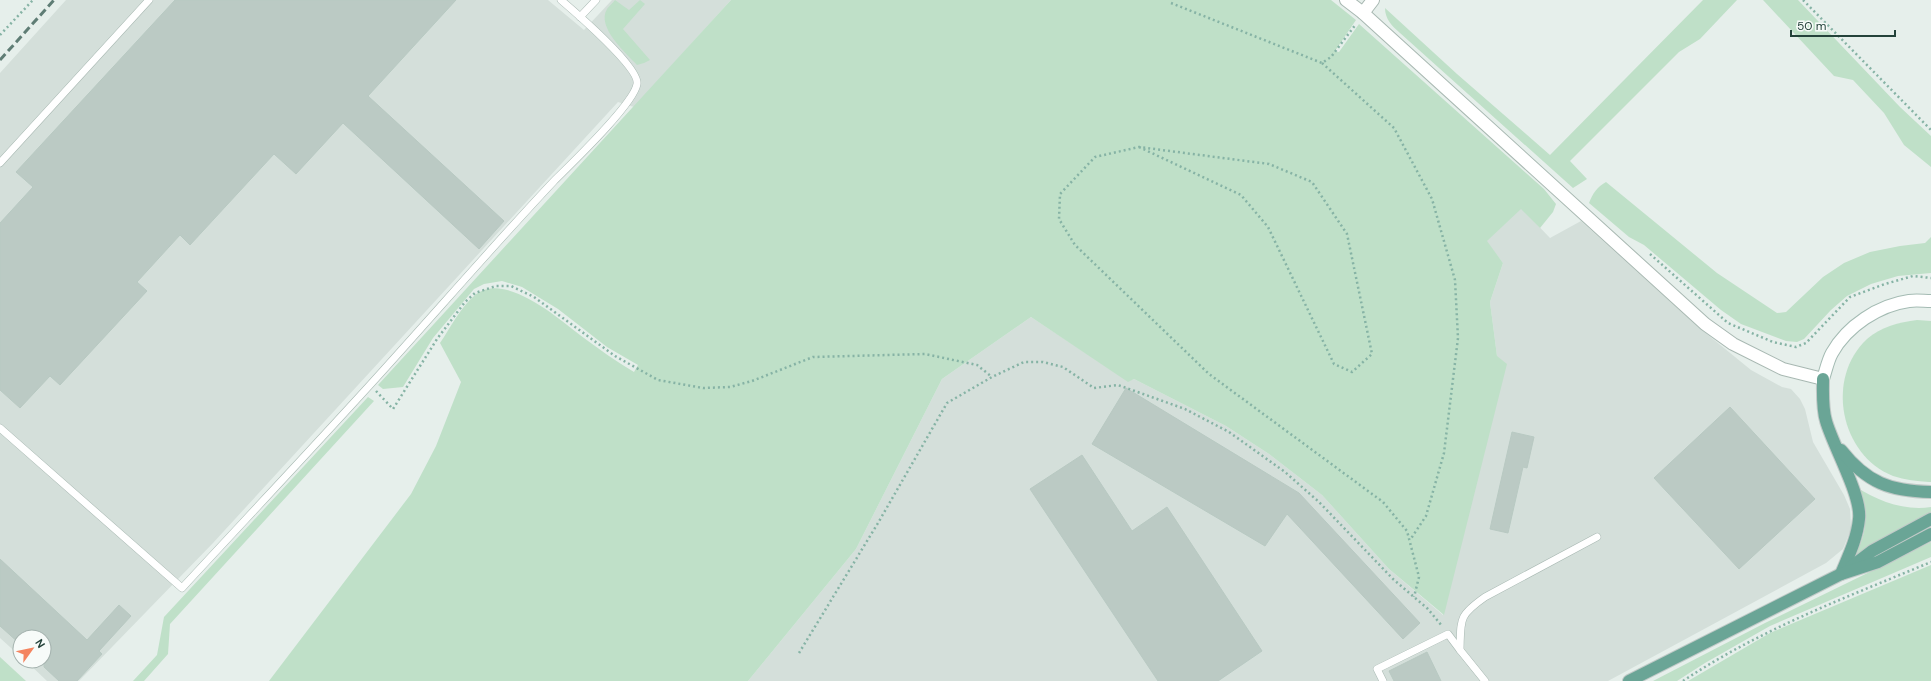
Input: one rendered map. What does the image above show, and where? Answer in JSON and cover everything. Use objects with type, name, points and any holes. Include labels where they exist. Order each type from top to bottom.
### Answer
[{"type":"main road","points":[[1823,379],[1823,398],[1826,421],[1857,502],[1859,518],[1855,539],[1841,574]]},
{"type":"main road","points":[[1835,443],[1853,465],[1873,480],[1891,488],[1911,492],[1931,492]]},
{"type":"main road","points":[[1841,574],[1872,551],[1931,519]]},
{"type":"main road","points":[[1629,681],[1841,574],[1878,562],[1931,534]]},
{"type":"street","points":[[1346,0],[1363,13],[1705,324],[1733,344],[1783,369],[1823,379],[1832,353],[1848,332],[1865,318],[1887,307],[1909,301],[1931,301]]},
{"type":"street","points":[[1363,13],[1373,0]]},
{"type":"lane","points":[[0,163],[149,0]]},
{"type":"lane","points":[[0,428],[182,588],[370,385],[553,182],[618,114],[633,94],[637,84],[636,76],[628,64],[561,0]]},
{"type":"lane","points":[[580,17],[596,0]]},
{"type":"lane","points":[[1460,650],[1461,621],[1469,608],[1485,597],[1596,538]]},
{"type":"lane","points":[[1383,681],[1377,669],[1448,634],[1485,681]]},
{"type":"path","points":[[0,35],[33,0]]},
{"type":"path","points":[[1803,0],[1931,130]]},
{"type":"path","points":[[1171,3],[1322,63],[1394,128],[1432,199],[1455,280],[1458,338],[1444,453],[1426,516],[1410,541]]},
{"type":"path","points":[[1322,63],[1331,58],[1363,13]]},
{"type":"path","points":[[1139,147],[1241,195],[1268,228],[1334,364],[1352,372],[1372,354],[1347,234],[1312,182],[1269,164],[1139,147],[1095,157],[1060,194],[1058,219],[1075,245],[1209,374],[1383,502],[1407,531],[1419,576],[1414,597]]},
{"type":"path","points":[[1647,252],[1728,323],[1773,342],[1796,347],[1806,343],[1850,297],[1885,284],[1913,276],[1931,278]]},
{"type":"path","points":[[370,385],[393,409],[437,339],[465,302],[475,293],[496,286],[511,286],[534,297],[615,356],[658,380],[703,388],[730,387],[752,381],[812,357],[925,354],[977,365],[992,377]]},
{"type":"path","points":[[799,653],[878,523],[947,403],[992,377],[1024,362],[1043,362],[1064,367],[1094,388],[1118,385],[1132,389],[1185,410],[1229,432],[1285,472],[1319,502],[1393,579],[1428,609],[1448,634]]},
{"type":"path","points":[[1683,681],[1709,664],[1772,630],[1931,562]]},
{"type":"shaded area","points":[[66,0],[548,0],[584,30],[612,0],[731,0],[634,107],[618,102],[213,543],[79,681],[47,681],[34,669],[52,669],[52,629],[12,629],[12,649],[0,638],[0,73]]},
{"type":"shaded area","points":[[1521,208],[1550,238],[1581,221],[1697,326],[1751,370],[1782,387],[1791,389],[1800,399],[1805,409],[1813,442],[1844,495],[1850,509],[1851,529],[1843,549],[1826,563],[1608,681],[748,681],[856,549],[942,379],[1031,317],[1128,381],[1134,379],[1226,426],[1269,454],[1322,495],[1389,569],[1443,615],[1497,356],[1490,302],[1503,263],[1486,241]]},
{"type":"green space","points":[[615,0],[629,10],[640,0],[645,4],[623,29],[650,60],[637,65],[620,47],[609,31],[605,16],[607,9]]},
{"type":"green space","points":[[731,0],[1331,0],[1356,20],[1335,51],[1339,52],[1359,24],[1544,189],[1556,204],[1553,212],[1540,228],[1521,209],[1487,241],[1503,263],[1490,302],[1497,356],[1507,364],[1444,615],[1389,569],[1322,495],[1269,454],[1226,426],[1134,379],[1128,382],[1031,317],[942,379],[856,549],[748,681],[269,681],[411,494],[436,446],[461,382],[440,343],[460,312],[474,296],[486,289],[500,289],[516,293],[531,300],[634,372],[638,365],[607,347],[558,309],[522,287],[502,281],[484,284],[474,289],[433,338],[403,387],[383,389],[378,385]]},
{"type":"green space","points":[[1703,0],[1737,0],[1700,39],[1679,52],[1570,161],[1587,179],[1573,188],[1397,30],[1388,19],[1385,12],[1385,8],[1457,74],[1550,155]]},
{"type":"green space","points":[[1763,0],[1798,0],[1900,107],[1931,136],[1931,167],[1904,145],[1884,113],[1853,80],[1834,76]]},
{"type":"green space","points":[[1606,182],[1717,273],[1777,313],[1786,312],[1823,277],[1844,263],[1870,252],[1925,243],[1931,237],[1931,273],[1898,276],[1871,284],[1847,296],[1831,310],[1804,339],[1797,342],[1786,341],[1741,324],[1721,310],[1644,245],[1629,237],[1589,203],[1592,196],[1600,186]]},
{"type":"green space","points":[[1917,320],[1931,321],[1931,482],[1893,476],[1875,466],[1861,451],[1850,434],[1844,414],[1843,394],[1846,374],[1854,355],[1867,339],[1878,331],[1904,322]]},
{"type":"green space","points":[[368,397],[374,401],[170,624],[168,654],[144,681],[133,681],[157,655],[164,617]]},
{"type":"green space","points":[[1856,487],[1873,497],[1892,504],[1911,508],[1931,507],[1931,514],[1853,558],[1862,540],[1865,523],[1863,506]]},
{"type":"green space","points":[[1931,542],[1931,557],[1770,626],[1705,663],[1677,681],[1653,681],[1765,623]]},
{"type":"green space","points":[[1931,565],[1931,681],[1688,681],[1770,633]]},
{"type":"green space","points":[[0,657],[26,681],[0,681]]},
{"type":"building","points":[[175,0],[456,0],[368,96],[504,221],[479,249],[343,123],[296,174],[274,154],[190,245],[180,235],[137,282],[147,291],[60,385],[50,376],[20,408],[0,390],[0,223],[33,187],[16,172]]},
{"type":"building","points":[[1126,388],[1299,493],[1420,623],[1403,639],[1287,514],[1265,546],[1092,444]]},
{"type":"building","points":[[1730,407],[1815,499],[1739,569],[1654,478]]},
{"type":"building","points":[[1512,432],[1534,437],[1527,468],[1523,467],[1508,533],[1490,529]]},
{"type":"building","points":[[1082,455],[1132,531],[1167,507],[1262,651],[1218,681],[1158,681],[1030,489]]},
{"type":"building","points":[[0,559],[87,640],[119,605],[131,616],[99,651],[102,654],[77,681],[59,681],[46,669],[52,669],[52,629],[12,629],[12,637],[0,626]]},
{"type":"building","points":[[1427,652],[1441,681],[1394,681],[1389,671]]},
{"type":"railway","points":[[0,60],[54,0]]}]
